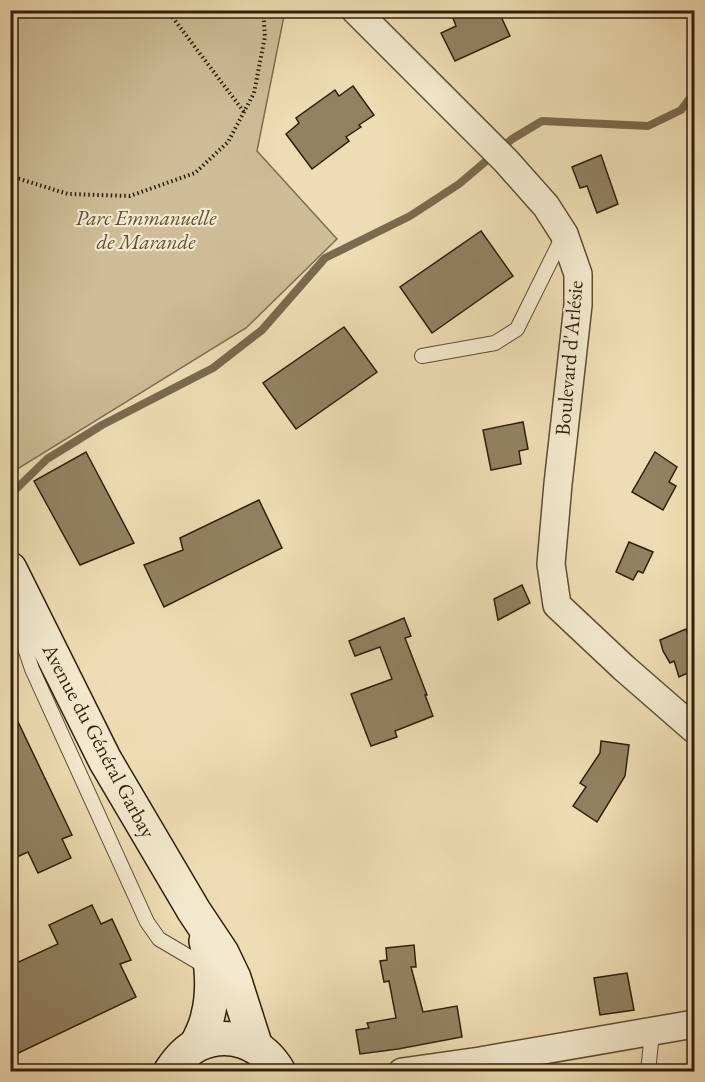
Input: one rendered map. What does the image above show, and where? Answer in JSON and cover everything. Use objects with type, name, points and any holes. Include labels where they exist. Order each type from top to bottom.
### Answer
[{"type":"main road","name":"Avenue du Général Garbay","points":[[16,581],[105,760],[194,911],[222,953],[234,978],[256,1047]]},
{"type":"main road","name":"Avenue du Général Garbay","points":[[194,911],[207,943],[211,968],[209,1013],[196,1045]]},
{"type":"main road","points":[[170,1071],[181,1056],[196,1045],[216,1039],[237,1040],[256,1047],[266,1054],[279,1071]]},
{"type":"street","name":"Boulevard d'Arlésie","points":[[355,10],[500,154],[546,206],[564,234],[578,274],[578,305],[551,564],[557,605],[694,729]]},
{"type":"street","points":[[416,1071],[481,1066],[694,1024]]},
{"type":"lane","points":[[422,356],[495,342],[517,329],[564,234]]},
{"type":"lane","points":[[16,581],[23,642],[32,669],[147,922],[159,939],[211,968]]},
{"type":"lane","points":[[648,1071],[652,1032]]},
{"type":"path","points":[[167,10],[244,112]]},
{"type":"path","points":[[10,176],[68,194],[130,196],[195,173],[228,142],[254,93],[265,36],[263,10]]},
{"type":"green space","name":"Parc Emmanuelle de Marande","points":[[11,10],[285,11],[257,151],[337,239],[246,328],[11,473]]},
{"type":"building","points":[[470,10],[498,10],[510,36],[455,61],[441,33],[456,26],[453,18]]},
{"type":"building","points":[[353,86],[374,115],[346,137],[349,141],[312,169],[286,134],[299,123],[296,118],[335,90],[339,96]]},
{"type":"building","points":[[601,155],[618,204],[597,213],[587,186],[580,188],[572,167]]},
{"type":"building","points":[[481,231],[513,276],[432,333],[400,287]]},
{"type":"building","points":[[344,327],[377,372],[296,429],[263,383]]},
{"type":"building","points":[[523,422],[528,449],[519,451],[521,464],[491,470],[483,430]]},
{"type":"building","points":[[86,452],[134,543],[80,565],[34,481]]},
{"type":"building","points":[[655,452],[677,467],[669,482],[676,486],[663,510],[632,492]]},
{"type":"building","points":[[259,500],[282,548],[164,607],[144,565],[183,550],[180,538]]},
{"type":"building","points":[[629,542],[653,552],[643,573],[638,571],[633,580],[616,572]]},
{"type":"building","points":[[522,585],[530,603],[498,620],[494,599]]},
{"type":"building","points":[[404,618],[411,636],[405,638],[433,716],[395,731],[397,737],[371,746],[351,694],[392,679],[380,647],[355,656],[349,641]]},
{"type":"building","points":[[686,629],[694,649],[694,670],[679,677],[674,661],[670,663],[660,640]]},
{"type":"building","points":[[10,705],[72,835],[62,839],[71,858],[38,873],[28,852],[10,860]]},
{"type":"building","points":[[601,741],[629,745],[625,776],[597,822],[573,806],[586,787],[580,783],[600,753]]},
{"type":"building","points":[[92,905],[101,924],[112,919],[131,960],[120,964],[136,997],[10,1057],[10,966],[58,944],[49,925]]},
{"type":"building","points":[[414,945],[416,967],[411,967],[423,1012],[457,1006],[462,1037],[360,1054],[356,1030],[369,1028],[367,1023],[396,1018],[389,981],[384,982],[380,961],[387,960],[386,948]]},
{"type":"building","points":[[627,973],[634,1010],[600,1015],[594,978]]},
{"type":"waterway","points":[[11,494],[47,459],[102,425],[213,368],[262,330],[325,258],[410,216],[459,184],[512,139],[542,121],[648,126],[681,110],[694,93]]}]
